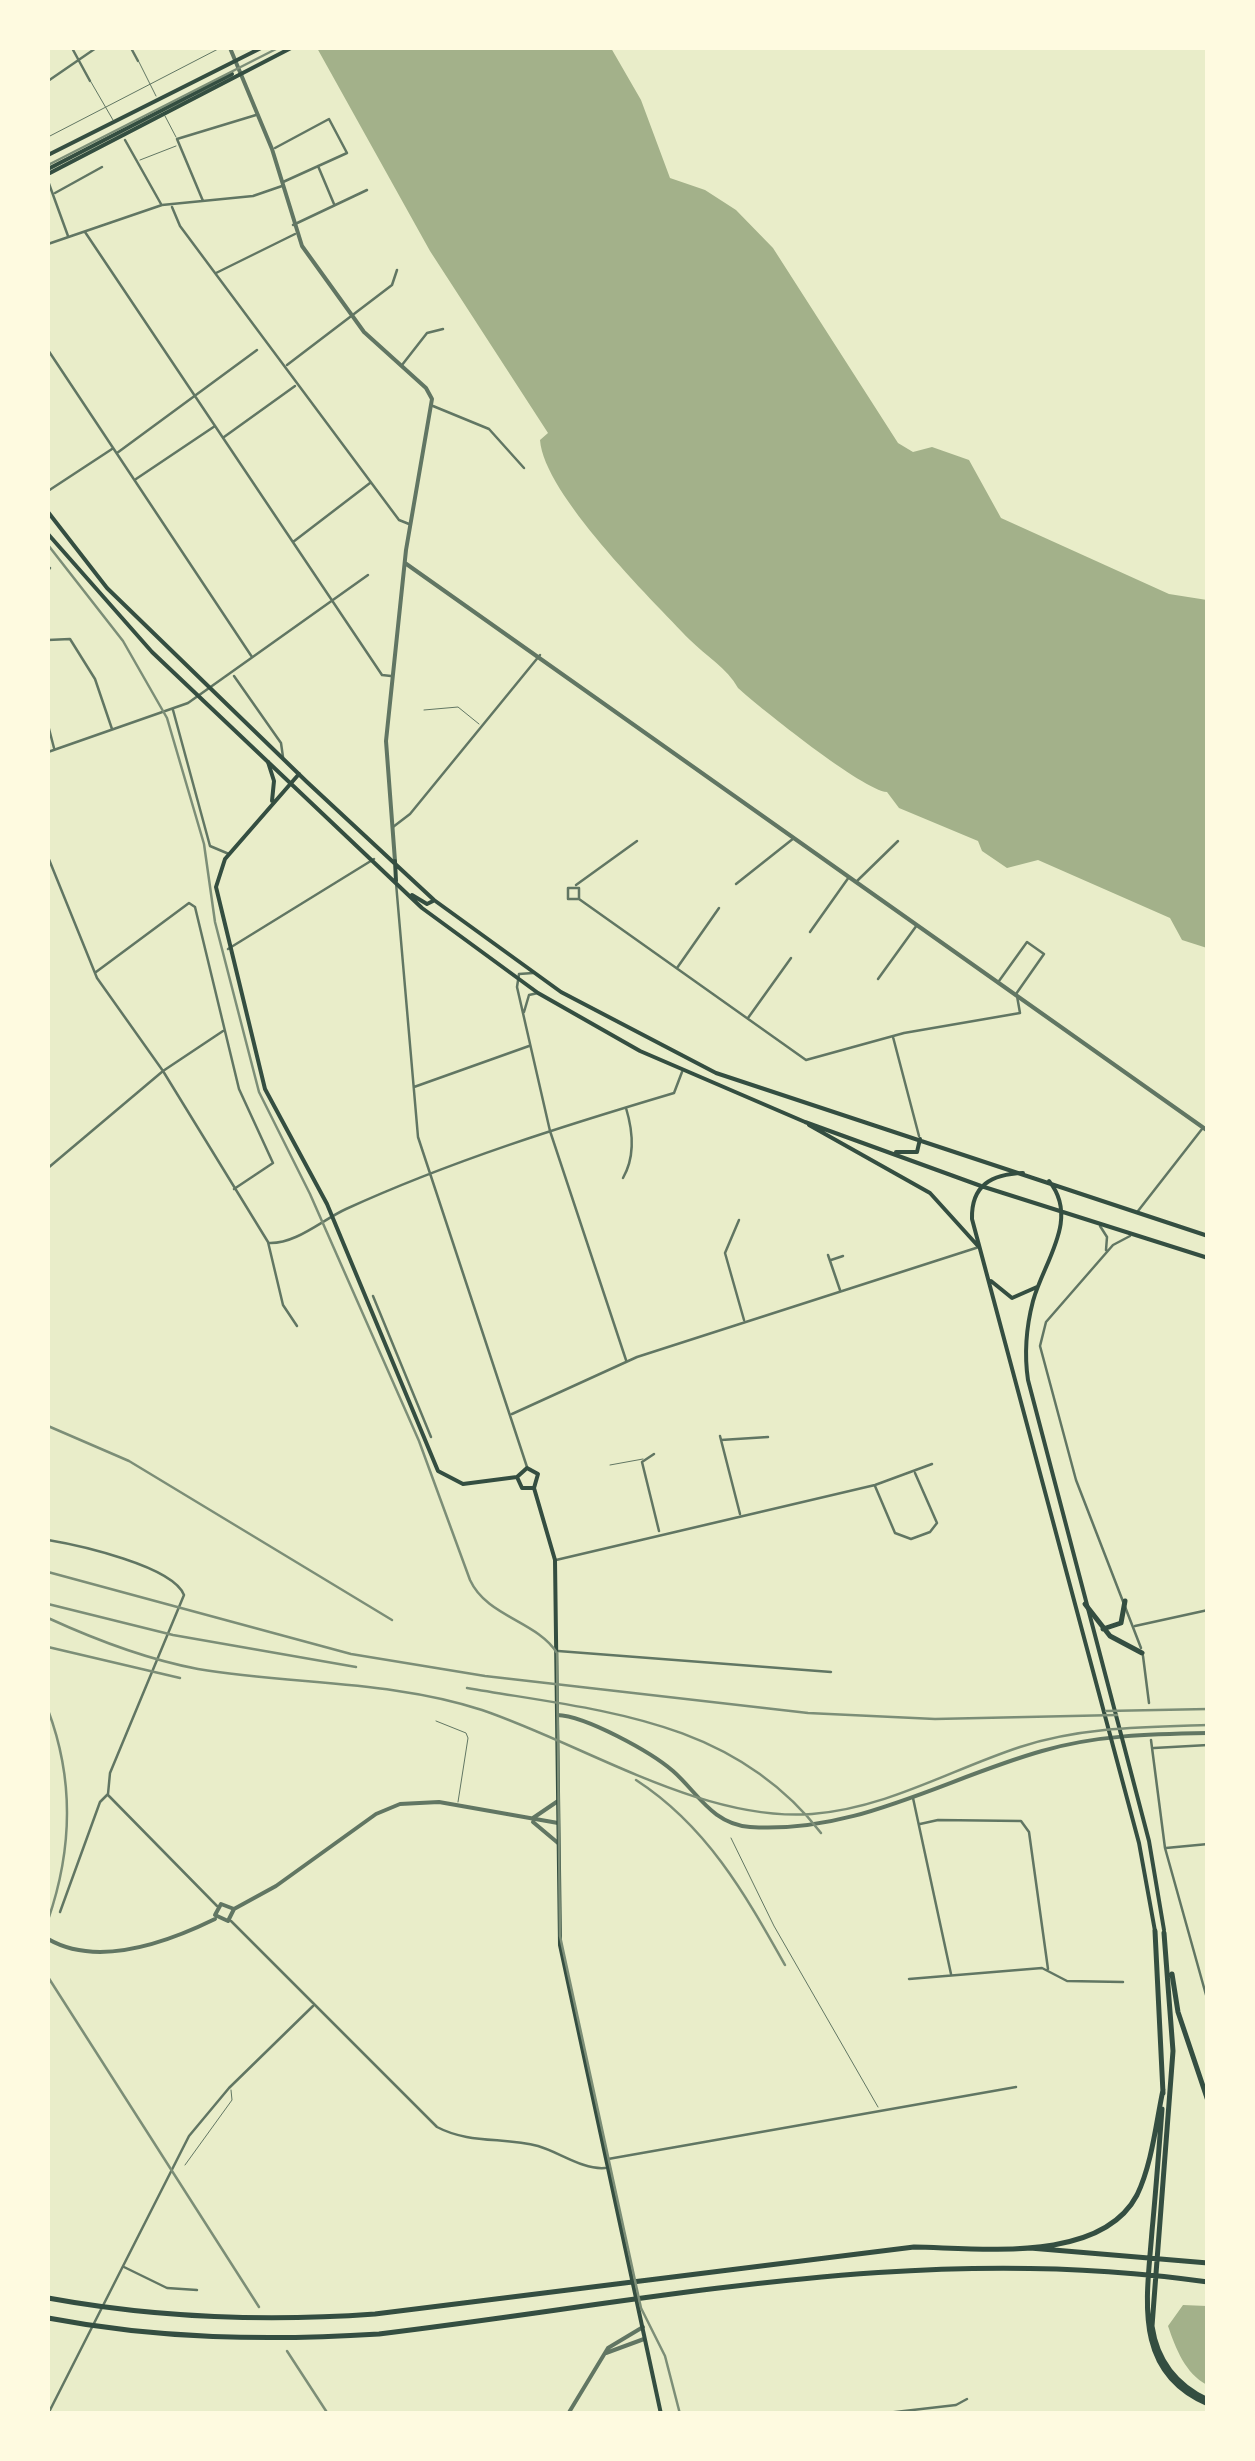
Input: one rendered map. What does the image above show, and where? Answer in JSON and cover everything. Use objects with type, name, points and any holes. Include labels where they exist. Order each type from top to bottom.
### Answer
[{"type":"highway","points":[[1102,1629],[1120,1623],[1125,1601]]},
{"type":"highway","points":[[1085,1604],[1102,1629],[1142,1653]]},
{"type":"highway","points":[[1154,2243],[1163,2090],[1155,1931]]},
{"type":"highway","points":[[1164,1931],[1178,2012],[1208,2101]]},
{"type":"highway","points":[[1164,1931],[1172,2051],[1149,2287],[1152,2326],[1162,2359],[1184,2386],[1208,2402]]},
{"type":"highway","points":[[1012,2248],[1076,2240],[1106,2228],[1123,2214],[1144,2176],[1163,2090]]},
{"type":"highway","points":[[48,2298],[206,2318],[318,2318],[881,2251],[1012,2248],[1208,2263]]},
{"type":"highway","points":[[48,2318],[120,2330],[255,2340],[378,2334],[839,2273],[915,2267],[1024,2266],[1208,2282]]},
{"type":"main road","points":[[48,154],[261,48]]},
{"type":"main road","points":[[48,175],[288,48]]},
{"type":"main road","points":[[48,513],[48,522]]},
{"type":"main road","points":[[48,513],[107,588],[299,774],[434,900],[534,974],[631,1032],[716,1072],[1208,1236]]},
{"type":"main road","points":[[48,534],[118,618],[290,784],[408,893],[538,994],[682,1071],[805,1122],[981,1186],[1208,1258]]},
{"type":"main road","points":[[268,762],[274,786],[271,806]]},
{"type":"main road","points":[[299,774],[229,854],[216,887],[228,949],[263,1082],[332,1218],[438,1471],[463,1484],[517,1477],[527,1468],[538,1476],[534,1488],[554,1560],[560,1945],[661,2414]]},
{"type":"main road","points":[[395,861],[396,881]]},
{"type":"main road","points":[[408,893],[427,904],[434,900]]},
{"type":"main road","points":[[805,1122],[930,1193],[950,1210],[978,1247]]},
{"type":"main road","points":[[892,1152],[914,1153],[920,1147],[920,1138]]},
{"type":"main road","points":[[1028,1173],[1000,1174],[981,1186],[972,1212],[978,1247],[1139,1842],[1155,1931]]},
{"type":"main road","points":[[1048,1180],[1063,1213],[1026,1331],[1028,1380],[1148,1841],[1164,1931]]},
{"type":"main road","points":[[989,1277],[1002,1294],[1012,1298],[1038,1287]]},
{"type":"main road","points":[[517,1477],[522,1488],[534,1488]]},
{"type":"street","points":[[72,48],[90,81]]},
{"type":"street","points":[[48,81],[96,48]]},
{"type":"street","points":[[132,48],[138,61]]},
{"type":"street","points":[[230,48],[272,149],[295,234],[353,318],[430,393],[432,405],[405,563],[386,741],[395,861]]},
{"type":"street","points":[[204,202],[178,142],[256,116]]},
{"type":"street","points":[[48,244],[162,205],[253,196],[347,152],[329,118],[272,149]]},
{"type":"street","points":[[125,140],[162,205]]},
{"type":"street","points":[[318,166],[334,205]]},
{"type":"street","points":[[53,194],[102,167]]},
{"type":"street","points":[[48,175],[69,237]]},
{"type":"street","points":[[293,226],[368,190]]},
{"type":"street","points":[[172,207],[176,220],[286,366],[296,386],[400,520],[411,524]]},
{"type":"street","points":[[86,232],[382,675],[391,676]]},
{"type":"street","points":[[216,274],[295,234]]},
{"type":"street","points":[[286,366],[392,285],[397,270]]},
{"type":"street","points":[[402,366],[427,334],[442,329]]},
{"type":"street","points":[[48,350],[253,658]]},
{"type":"street","points":[[117,453],[257,350]]},
{"type":"street","points":[[223,438],[296,386]]},
{"type":"street","points":[[432,405],[489,429],[524,468]]},
{"type":"street","points":[[134,480],[215,426]]},
{"type":"street","points":[[48,491],[113,448]]},
{"type":"street","points":[[292,542],[372,482]]},
{"type":"street","points":[[405,563],[1205,1129],[1138,1211]]},
{"type":"street","points":[[48,752],[172,709],[198,696],[368,575]]},
{"type":"street","points":[[48,640],[70,639],[81,650],[112,730]]},
{"type":"street","points":[[392,828],[410,814],[540,655]]},
{"type":"street","points":[[232,673],[281,743],[284,759]]},
{"type":"street","points":[[172,709],[210,846],[229,854]]},
{"type":"street","points":[[48,725],[54,750]]},
{"type":"street","points":[[736,884],[794,838]]},
{"type":"street","points":[[636,841],[566,894],[570,900],[579,899],[809,1061],[893,1036],[1036,1010]]},
{"type":"street","points":[[856,882],[898,841]]},
{"type":"street","points":[[48,857],[94,972],[163,1071],[268,1242],[279,1296],[297,1326]]},
{"type":"street","points":[[228,949],[374,859]]},
{"type":"street","points":[[810,932],[849,876]]},
{"type":"street","points":[[396,881],[418,1137],[527,1468]]},
{"type":"street","points":[[576,886],[579,899]]},
{"type":"street","points":[[94,972],[193,903],[239,1089],[273,1162],[234,1188]]},
{"type":"street","points":[[676,969],[719,908]]},
{"type":"street","points":[[878,980],[916,925]]},
{"type":"street","points":[[998,983],[1027,942],[1044,954],[1016,996],[1020,1013]]},
{"type":"street","points":[[747,1020],[791,958]]},
{"type":"street","points":[[534,974],[523,972],[516,978],[550,1131],[626,1361]]},
{"type":"street","points":[[525,1023],[524,1004],[528,995],[538,994]]},
{"type":"street","points":[[48,1168],[163,1071],[224,1031]]},
{"type":"street","points":[[893,1036],[920,1138]]},
{"type":"street","points":[[412,1087],[530,1046]]},
{"type":"street","points":[[268,1242],[281,1241],[431,1174],[550,1131],[674,1093],[682,1071]]},
{"type":"street","points":[[623,1178],[629,1167],[632,1129],[626,1107]]},
{"type":"street","points":[[739,1220],[724,1252],[745,1322]]},
{"type":"street","points":[[1100,1225],[1107,1238],[1106,1252]]},
{"type":"street","points":[[1132,1235],[1106,1252],[1046,1322],[1040,1346],[1076,1480],[1134,1626],[1150,1703]]},
{"type":"street","points":[[510,1414],[626,1361],[978,1247]]},
{"type":"street","points":[[840,1291],[829,1258],[844,1256]]},
{"type":"street","points":[[372,1296],[431,1437]]},
{"type":"street","points":[[740,1516],[721,1438],[768,1437]]},
{"type":"street","points":[[654,1454],[643,1459],[659,1532]]},
{"type":"street","points":[[554,1560],[646,1540],[659,1532],[669,1535],[875,1484],[932,1464]]},
{"type":"street","points":[[875,1484],[895,1534],[910,1539],[930,1532],[937,1523],[915,1473]]},
{"type":"street","points":[[48,1540],[123,1560],[169,1578],[183,1590],[60,1912]]},
{"type":"street","points":[[1134,1626],[1208,1610]]},
{"type":"street","points":[[556,1651],[831,1672]]},
{"type":"street","points":[[558,1715],[576,1718],[658,1760],[715,1816],[733,1824],[781,1827],[831,1822],[913,1798],[1038,1752],[1092,1739],[1208,1732]]},
{"type":"street","points":[[1151,1740],[1164,1848],[1208,2002]]},
{"type":"street","points":[[1152,1748],[1208,1744]]},
{"type":"street","points":[[108,1794],[218,1906],[217,1918]]},
{"type":"street","points":[[913,1798],[951,1976]]},
{"type":"street","points":[[529,1819],[558,1800]]},
{"type":"street","points":[[230,1920],[234,1910],[276,1886],[376,1814],[413,1802],[457,1805],[558,1823]]},
{"type":"street","points":[[529,1819],[558,1843]]},
{"type":"street","points":[[920,1824],[938,1820],[1021,1822],[1029,1832],[1048,1969]]},
{"type":"street","points":[[1164,1848],[1208,1844]]},
{"type":"street","points":[[218,1906],[226,1903],[234,1910]]},
{"type":"street","points":[[48,1939],[75,1951],[106,1952],[172,1937],[217,1918],[230,1920],[437,2127],[467,2139],[541,2147],[595,2168],[608,2167]]},
{"type":"street","points":[[908,1980],[1048,1969],[1067,1981],[1123,1982]]},
{"type":"street","points":[[1201,1982],[1208,1981]]},
{"type":"street","points":[[48,2414],[198,2123],[313,2006]]},
{"type":"street","points":[[606,2159],[1016,2087]]},
{"type":"street","points":[[123,2266],[167,2288],[196,2290]]},
{"type":"street","points":[[568,2414],[602,2355],[618,2338],[643,2327]]},
{"type":"street","points":[[602,2355],[622,2344],[645,2339]]},
{"type":"street","points":[[878,2414],[956,2405],[967,2399]]},
{"type":"lane","points":[[48,137],[220,48]]},
{"type":"lane","points":[[138,61],[178,142],[138,161]]},
{"type":"lane","points":[[90,81],[125,140]]},
{"type":"lane","points":[[424,710],[458,707],[482,726]]},
{"type":"lane","points":[[610,1465],[643,1459]]},
{"type":"lane","points":[[436,1721],[466,1733],[468,1738],[457,1805]]},
{"type":"lane","points":[[730,1838],[878,2111]]},
{"type":"lane","points":[[185,2165],[232,2100],[229,2088]]},
{"type":"shaded area","points":[[317,48],[611,48],[641,100],[670,178],[705,190],[736,210],[773,248],[898,443],[913,452],[932,447],[969,460],[1001,518],[1169,594],[1207,600],[1207,948],[1182,940],[1170,918],[1038,860],[1007,868],[982,851],[978,841],[899,808],[887,792],[857,778],[767,713],[690,640],[602,544],[560,488],[540,440],[548,433],[430,251]]},
{"type":"shaded area","points":[[1183,2305],[1207,2306],[1207,2385],[1187,2367],[1168,2326]]},
{"type":"tram line","points":[[48,165],[278,48]]},
{"type":"tram line","points":[[48,545],[123,641],[167,718],[204,844],[215,922],[259,1092],[310,1194],[419,1441],[470,1580],[488,1603],[537,1633],[557,1653],[560,1936],[641,2308],[665,2356],[680,2414]]},
{"type":"railway","points":[[48,1426],[129,1461],[392,1620]]},
{"type":"railway","points":[[48,1572],[351,1654],[485,1676],[808,1713],[935,1719],[1117,1715]]},
{"type":"railway","points":[[48,1604],[173,1635],[356,1667]]},
{"type":"railway","points":[[48,1618],[121,1648],[198,1669],[377,1688],[448,1700],[521,1725],[686,1794],[770,1813],[812,1814],[866,1804],[1020,1747],[1066,1735],[1208,1725]]},
{"type":"railway","points":[[48,1647],[180,1678]]},
{"type":"railway","points":[[467,1688],[614,1714],[705,1743],[747,1765],[786,1795],[821,1833]]},
{"type":"railway","points":[[1106,1711],[1208,1709]]},
{"type":"railway","points":[[48,1710],[62,1762],[67,1815],[62,1868],[48,1920]]},
{"type":"railway","points":[[636,1780],[684,1818],[704,1840],[739,1887],[785,1965]]},
{"type":"railway","points":[[48,1977],[259,2307]]},
{"type":"railway","points":[[287,2351],[328,2414]]}]
